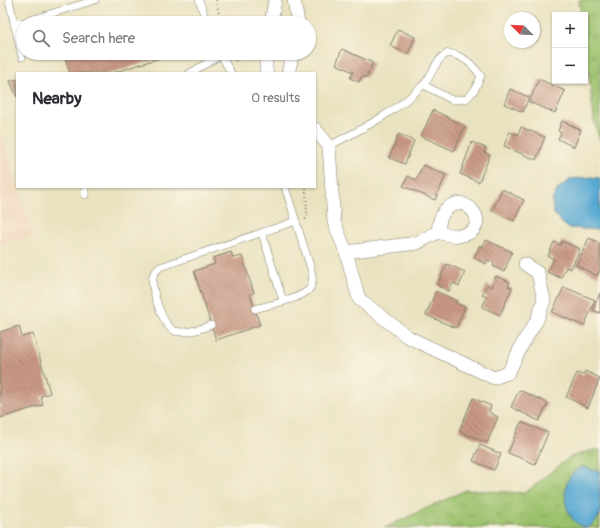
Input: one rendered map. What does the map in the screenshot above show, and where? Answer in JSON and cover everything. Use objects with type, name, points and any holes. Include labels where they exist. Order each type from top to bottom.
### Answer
[{"type":"street","points":[[272,16],[275,0]]},
{"type":"street","points":[[294,0],[297,16]]},
{"type":"street","points":[[266,60],[266,72]]},
{"type":"street","points":[[288,72],[291,60]]},
{"type":"street","points":[[316,130],[329,146],[334,222],[346,252],[359,300],[408,337],[494,378],[508,373],[524,341],[537,320],[544,300],[538,273],[525,264]]},
{"type":"street","points":[[346,252],[417,243],[438,232]]},
{"type":"lane","points":[[9,0],[16,32]]},
{"type":"lane","points":[[41,16],[94,0]]},
{"type":"lane","points":[[199,0],[205,16]]},
{"type":"lane","points":[[329,146],[391,111],[424,85],[439,57],[448,53],[460,55],[469,62],[481,76],[474,91],[466,99],[452,100],[424,85]]},
{"type":"lane","points":[[192,72],[202,68],[212,60]]},
{"type":"lane","points":[[223,60],[230,72]]},
{"type":"lane","points":[[85,188],[86,196]]},
{"type":"lane","points":[[255,309],[304,294],[310,288],[313,281],[311,269],[285,188]]},
{"type":"lane","points":[[211,325],[183,332],[174,331],[167,326],[152,283],[155,272],[160,267],[296,222]]},
{"type":"lane","points":[[262,233],[283,301]]},
{"type":"path","points":[[216,0],[219,16]]},
{"type":"path","points":[[296,222],[307,219],[306,188]]},
{"type":"shaded area","points":[[0,129],[16,180],[16,188],[18,188],[33,235],[0,245]]},
{"type":"green space","points":[[579,0],[600,0],[600,141],[594,121],[588,65],[588,12],[581,12]]},
{"type":"green space","points":[[597,449],[600,450],[600,528],[384,528],[466,490],[525,493],[570,457]]},
{"type":"water","points":[[591,177],[600,178],[600,230],[569,228],[554,214],[552,201],[557,190],[571,179]]},
{"type":"water","points":[[584,467],[600,472],[600,515],[594,523],[587,528],[578,524],[571,517],[567,508],[565,497],[566,487],[570,478],[576,471]]},
{"type":"building","points":[[398,29],[415,37],[408,54],[390,46]]},
{"type":"building","points":[[342,49],[373,63],[366,78],[362,76],[359,82],[350,78],[353,72],[336,64]]},
{"type":"building","points":[[66,60],[153,60],[116,72],[70,72]]},
{"type":"building","points":[[16,79],[16,95],[10,81]]},
{"type":"building","points":[[539,79],[565,91],[555,113],[529,102]]},
{"type":"building","points":[[510,89],[529,97],[523,112],[504,104]]},
{"type":"building","points":[[433,110],[465,126],[454,151],[421,136]]},
{"type":"building","points":[[562,121],[581,130],[574,147],[558,139],[561,133],[558,131]]},
{"type":"building","points":[[521,127],[545,137],[536,160],[504,146],[509,132],[518,135]]},
{"type":"building","points":[[399,134],[414,141],[405,164],[389,158]]},
{"type":"building","points":[[472,142],[486,148],[484,152],[490,155],[479,182],[460,174]]},
{"type":"building","points":[[423,165],[446,175],[435,200],[403,186],[408,176],[416,180]]},
{"type":"building","points":[[502,189],[524,200],[514,221],[492,211]]},
{"type":"building","points":[[589,238],[600,243],[600,270],[597,276],[576,265]]},
{"type":"building","points":[[486,240],[512,252],[504,272],[493,266],[494,263],[488,260],[486,264],[474,258],[480,245],[483,247]]},
{"type":"building","points":[[562,241],[580,249],[571,269],[566,267],[561,278],[547,272],[554,259],[548,256],[554,242],[560,245]]},
{"type":"building","points":[[231,252],[233,258],[242,256],[254,293],[250,294],[260,325],[216,340],[194,271],[215,264],[213,258]]},
{"type":"building","points":[[447,264],[465,272],[459,286],[453,283],[449,291],[437,285]]},
{"type":"building","points":[[496,276],[510,282],[508,286],[512,288],[500,315],[482,307],[487,297],[482,295],[487,285],[492,287]]},
{"type":"building","points":[[564,287],[595,300],[584,326],[552,312]]},
{"type":"building","points":[[436,291],[457,301],[456,303],[465,307],[456,328],[426,315]]},
{"type":"building","points":[[600,293],[600,313],[593,310]]},
{"type":"building","points":[[19,326],[22,337],[33,334],[50,393],[41,396],[43,405],[0,418],[0,332]]},
{"type":"building","points":[[585,371],[600,378],[588,408],[566,397],[577,373],[583,375]]},
{"type":"building","points":[[519,390],[548,403],[539,421],[511,407]]},
{"type":"building","points":[[473,398],[491,406],[489,412],[498,417],[487,443],[459,431]]},
{"type":"building","points":[[521,422],[548,433],[535,464],[508,453]]},
{"type":"building","points":[[480,445],[501,454],[494,470],[473,461]]}]
